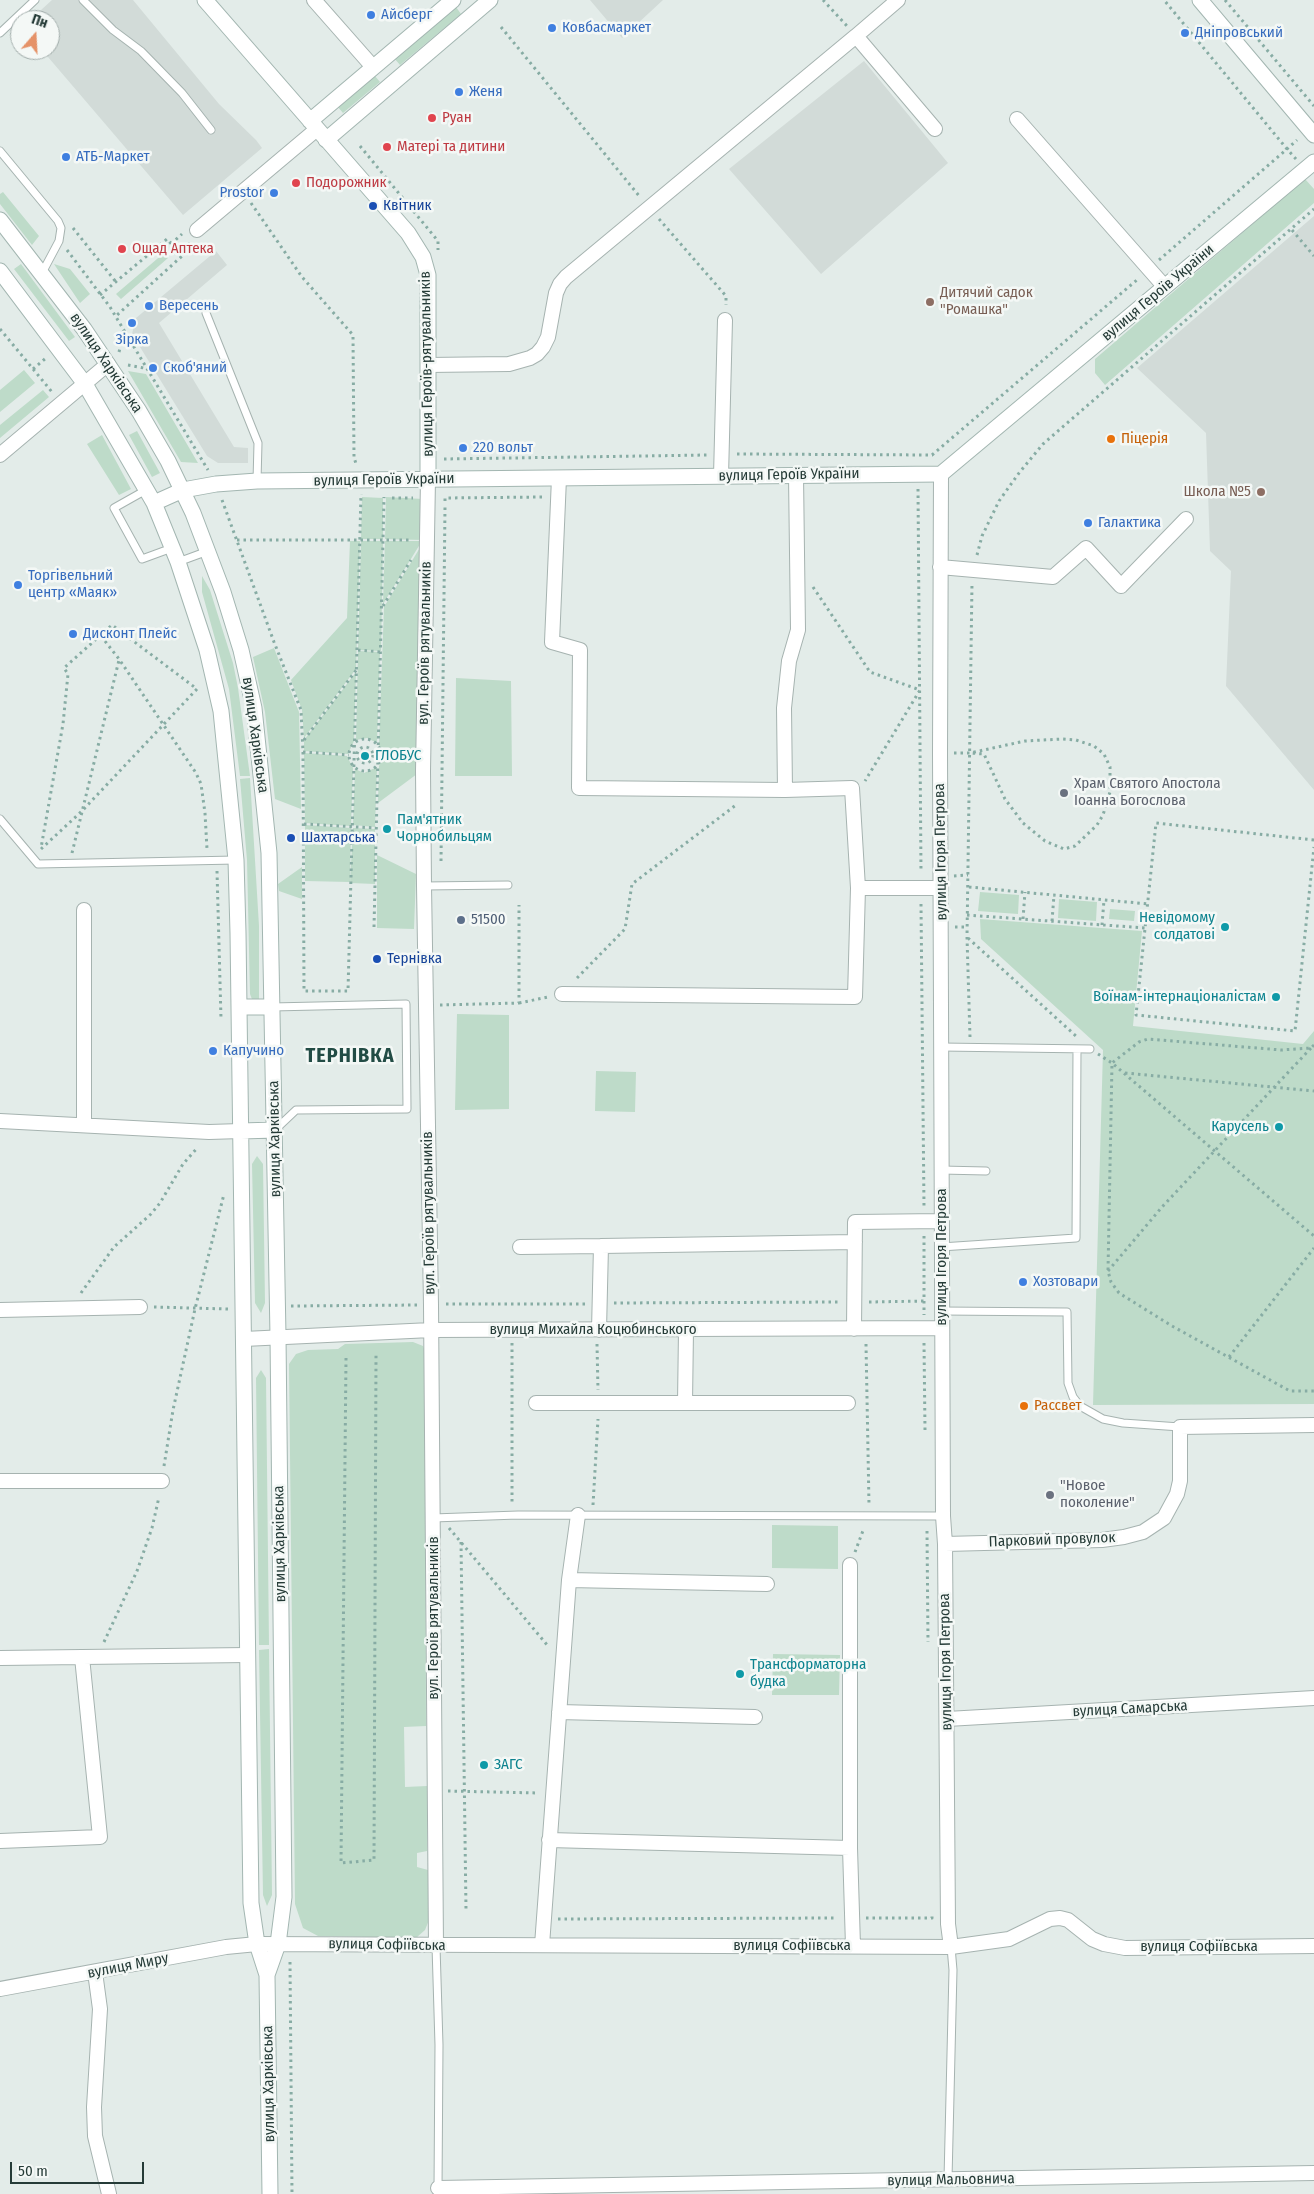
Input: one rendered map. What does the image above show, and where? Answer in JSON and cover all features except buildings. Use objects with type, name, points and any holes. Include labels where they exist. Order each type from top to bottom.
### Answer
[{"type":"street","name":"вулиця Героїв-рятувальників","points":[[205,0],[408,233],[423,257],[428,275],[428,480]]},
{"type":"street","points":[[314,0],[373,67]]},
{"type":"street","points":[[317,130],[373,67],[453,0]]},
{"type":"street","points":[[197,230],[317,130],[489,0]]},
{"type":"street","points":[[428,365],[509,364],[537,354],[548,337],[556,293],[560,284],[649,207],[898,0]]},
{"type":"street","points":[[1200,0],[1309,133]]},
{"type":"street","points":[[856,36],[935,129]]},
{"type":"street","points":[[1017,118],[1164,286]]},
{"type":"street","name":"вулиця Героїв України","points":[[150,496],[216,484],[257,481],[941,474],[1314,162]]},
{"type":"street","name":"вулиця Харківська","points":[[0,220],[42,274],[116,362],[139,411],[183,490],[209,551],[241,650],[254,708],[269,853],[278,1336],[284,1897],[284,1944],[267,1975]]},
{"type":"street","name":"вулиця Харківська","points":[[0,271],[85,384],[150,496],[178,562],[208,650],[221,711],[236,860],[240,1007],[251,1903],[257,1944],[267,1975],[270,2194]]},
{"type":"street","points":[[721,476],[725,320]]},
{"type":"street","points":[[0,455],[85,384],[116,362]]},
{"type":"street","name":"вулиця Ігоря Петрова","points":[[941,474],[941,1247],[948,1924],[951,1947]]},
{"type":"street","points":[[785,790],[784,708],[789,661],[798,630],[796,475]]},
{"type":"street","points":[[559,478],[552,642],[580,650],[579,788],[756,790],[852,788],[858,888],[855,996],[562,994]]},
{"type":"street","name":"вул. Героїв рятувальників","points":[[428,480],[423,758],[431,1330],[437,1517],[436,1946]]},
{"type":"street","points":[[940,567],[1053,577],[1086,548],[1121,586],[1186,519]]},
{"type":"street","points":[[858,888],[940,888]]},
{"type":"street","points":[[84,910],[84,1124]]},
{"type":"street","points":[[240,1007],[272,1007]]},
{"type":"street","points":[[0,1121],[209,1132],[275,1130]]},
{"type":"street","points":[[854,1329],[855,1222],[941,1221]]},
{"type":"street","points":[[520,1247],[855,1242]]},
{"type":"street","points":[[598,1335],[601,1246]]},
{"type":"street","points":[[0,1310],[140,1307]]},
{"type":"street","name":"вулиця Михайла Коцюбинського","points":[[244,1339],[431,1330],[598,1335],[686,1330],[942,1328]]},
{"type":"street","points":[[685,1403],[686,1330]]},
{"type":"street","points":[[536,1403],[848,1403]]},
{"type":"street","points":[[1180,1427],[1314,1425]]},
{"type":"street","name":"Парковий провулок","points":[[945,1544],[1102,1540],[1124,1538],[1143,1532],[1164,1518],[1177,1494],[1180,1481],[1180,1427]]},
{"type":"street","points":[[0,1481],[162,1481]]},
{"type":"street","points":[[542,1945],[569,1580],[578,1515]]},
{"type":"street","points":[[850,1565],[850,1848],[853,1946]]},
{"type":"street","points":[[569,1580],[767,1584]]},
{"type":"street","points":[[0,1658],[247,1655]]},
{"type":"street","points":[[0,1841],[100,1837],[82,1656]]},
{"type":"street","name":"вулиця Самарська","points":[[947,1719],[1314,1698]]},
{"type":"street","points":[[559,1712],[755,1717]]},
{"type":"street","points":[[549,1840],[850,1848]]},
{"type":"street","name":"вулиця Софіївська","points":[[257,1944],[951,1947],[1009,1939],[1050,1919],[1060,1918],[1068,1920],[1092,1939],[1104,1944],[1125,1948],[1314,1946]]},
{"type":"street","name":"вулиця Миру","points":[[0,1989],[226,1947],[257,1944]]},
{"type":"street","points":[[96,1972],[100,2009],[94,2107],[95,2136],[109,2194]]},
{"type":"street","name":"вулиця Мальовнича","points":[[438,2191],[948,2179],[1314,2173]]},
{"type":"lane","points":[[0,34],[35,0]]},
{"type":"lane","points":[[83,0],[113,30],[141,51],[182,93],[211,130]]},
{"type":"lane","points":[[0,151],[58,221],[62,235],[42,274]]},
{"type":"lane","points":[[206,313],[258,443],[257,481]]},
{"type":"lane","points":[[150,496],[114,508],[142,559],[172,548]]},
{"type":"lane","points":[[178,562],[209,551]]},
{"type":"lane","points":[[0,819],[38,864],[236,860]]},
{"type":"lane","points":[[424,886],[508,885]]},
{"type":"lane","points":[[272,1007],[406,1004],[407,1109],[296,1110],[275,1130]]},
{"type":"lane","points":[[941,1047],[1090,1049]]},
{"type":"lane","points":[[941,1247],[1076,1238],[1077,1049]]},
{"type":"lane","points":[[941,1170],[986,1170]]},
{"type":"lane","points":[[942,1312],[1067,1312],[1068,1383],[1073,1397],[1080,1406],[1103,1419],[1123,1423],[1180,1427]]},
{"type":"lane","points":[[437,1517],[512,1515],[943,1516]]},
{"type":"lane","points":[[436,1946],[439,2045],[438,2191]]},
{"type":"lane","points":[[948,2179],[953,1970],[951,1947]]},
{"type":"path","points":[[823,0],[856,36]]},
{"type":"path","points":[[1164,0],[1298,161]]},
{"type":"path","points":[[1225,0],[1314,106]]},
{"type":"path","points":[[501,27],[649,207],[726,296],[725,320]]},
{"type":"path","points":[[442,450],[442,459],[722,454],[932,455],[1309,133]]},
{"type":"path","points":[[360,146],[438,241],[438,251]]},
{"type":"path","points":[[232,498],[222,498],[301,710],[304,752],[304,991],[348,991],[362,497],[354,457],[353,335],[302,277],[243,191]]},
{"type":"path","points":[[73,228],[116,282]]},
{"type":"path","points":[[1292,230],[1314,256]]},
{"type":"path","points":[[100,295],[167,239],[182,256],[116,316]]},
{"type":"path","points":[[59,241],[125,329],[216,484]]},
{"type":"path","points":[[0,329],[61,404]]},
{"type":"path","points":[[125,329],[116,362],[149,369]]},
{"type":"path","points":[[441,887],[445,498],[558,496]]},
{"type":"path","points":[[352,497],[362,497]]},
{"type":"path","points":[[374,927],[384,498]]},
{"type":"path","points":[[237,540],[413,540]]},
{"type":"path","points":[[797,563],[870,672],[920,690],[865,780],[852,788]]},
{"type":"path","points":[[38,864],[63,724],[68,674],[64,668],[112,625],[197,689],[82,811],[41,849]]},
{"type":"path","points":[[101,636],[120,659],[165,725],[201,784],[205,813],[207,860]]},
{"type":"path","points":[[358,650],[381,652]]},
{"type":"path","points":[[69,863],[120,659]]},
{"type":"path","points":[[303,740],[357,669]]},
{"type":"path","points":[[355,742],[367,739],[378,746],[381,755],[378,765]]},
{"type":"path","points":[[949,752],[984,754],[1006,799],[1023,823],[1045,842],[1064,848],[1075,846],[1094,829],[1103,815],[1110,792],[1110,767],[1104,754],[1094,746],[1076,740],[1025,741],[970,753]]},
{"type":"path","points":[[355,742],[349,755],[354,766],[364,771],[378,765]]},
{"type":"path","points":[[366,747],[372,750],[374,756],[372,761],[364,763],[359,760],[357,755],[359,750],[366,747]]},
{"type":"path","points":[[304,752],[349,755]]},
{"type":"path","points":[[381,755],[423,758]]},
{"type":"path","points":[[441,996],[441,1005],[519,1003],[562,994],[624,929],[632,884],[756,790]]},
{"type":"path","points":[[1314,840],[1156,823],[1136,1015],[1295,1031],[1314,847]]},
{"type":"path","points":[[304,824],[376,828]]},
{"type":"path","points":[[217,860],[221,1020],[228,1020]]},
{"type":"path","points":[[950,876],[968,875]]},
{"type":"path","points":[[968,887],[1148,904]]},
{"type":"path","points":[[1022,919],[1025,892]]},
{"type":"path","points":[[1052,921],[1054,895]]},
{"type":"path","points":[[1102,925],[1104,900]]},
{"type":"path","points":[[519,905],[519,1003]]},
{"type":"path","points":[[968,915],[1145,928]]},
{"type":"path","points":[[950,926],[967,927]]},
{"type":"path","points":[[967,937],[1090,1049],[1124,1073],[1314,1236]]},
{"type":"path","points":[[1112,1063],[1140,1042],[1148,1039],[1281,1050],[1313,1047]]},
{"type":"path","points":[[1108,1271],[1214,1151],[1313,1047]]},
{"type":"path","points":[[1112,1063],[1108,1271],[1111,1282],[1119,1293],[1172,1326],[1290,1391],[1314,1390]]},
{"type":"path","points":[[1124,1073],[1314,1092]]},
{"type":"path","points":[[71,1308],[93,1274],[114,1247],[151,1214],[160,1203],[183,1164],[209,1132]]},
{"type":"path","points":[[97,1656],[145,1550],[162,1481],[173,1410],[195,1309],[226,1186]]},
{"type":"path","points":[[1228,1357],[1314,1248]]},
{"type":"path","points":[[924,1301],[924,1316]]},
{"type":"path","points":[[140,1307],[244,1310]]},
{"type":"path","points":[[593,1515],[598,1403],[598,1335]]},
{"type":"path","points":[[512,1515],[512,1340],[521,1340]]},
{"type":"path","points":[[850,1565],[869,1516],[866,1341]]},
{"type":"path","points":[[346,1358],[341,1863],[374,1860],[376,1355]]},
{"type":"path","points":[[437,1517],[461,1542],[563,1664]]},
{"type":"path","points":[[461,1542],[466,1910]]},
{"type":"path","points":[[435,1791],[553,1793]]},
{"type":"path","points":[[284,1944],[292,2194]]},
{"type":"shaded area","points":[[52,0],[133,0],[219,104],[262,148],[183,215],[51,60],[60,60],[60,10],[41,10]]},
{"type":"shaded area","points":[[590,0],[663,0],[622,38]]},
{"type":"shaded area","points":[[864,61],[948,163],[821,274],[729,169]]},
{"type":"shaded area","name":"Школа №5","points":[[1314,216],[1314,790],[1226,686],[1231,571],[1210,551],[1206,433],[1137,368]]},
{"type":"shaded area","points":[[216,251],[227,265],[159,323],[234,447],[248,448],[248,463],[218,463],[207,456],[132,334],[136,318]]},
{"type":"green space","points":[[456,7],[461,14],[400,65],[394,58]]},
{"type":"green space","points":[[375,76],[380,82],[343,113],[337,106]]},
{"type":"green space","points":[[1305,179],[1314,189],[1314,203],[1105,385],[1095,373],[1095,359]]},
{"type":"green space","points":[[3,192],[39,236],[32,245],[0,204],[0,194]]},
{"type":"green space","points":[[164,253],[168,258],[121,299],[116,294]]},
{"type":"green space","points":[[21,264],[75,337],[69,341],[14,269]]},
{"type":"green space","points":[[54,264],[70,269],[90,294],[80,303]]},
{"type":"green space","points":[[24,370],[35,383],[0,412],[0,390]]},
{"type":"green space","points":[[128,371],[146,374],[198,463],[181,462]]},
{"type":"green space","points":[[43,390],[49,397],[0,438],[0,425]]},
{"type":"green space","points":[[137,431],[160,473],[152,477],[129,435]]},
{"type":"green space","points":[[102,435],[131,489],[119,495],[87,444]]},
{"type":"green space","points":[[362,497],[383,498],[383,539],[361,539]]},
{"type":"green space","points":[[386,497],[423,499],[422,540],[385,539]]},
{"type":"green space","points":[[350,541],[360,541],[356,669],[304,738],[302,710],[291,680],[347,618]]},
{"type":"green space","points":[[361,541],[383,541],[381,651],[358,650]]},
{"type":"green space","points":[[385,541],[422,541],[383,604]]},
{"type":"green space","points":[[424,541],[422,757],[382,754],[379,745],[384,607]]},
{"type":"green space","points":[[202,576],[210,590],[233,663],[250,776],[240,776],[229,689],[202,592]]},
{"type":"green space","points":[[274,648],[299,712],[301,809],[275,799],[265,712],[253,657]]},
{"type":"green space","points":[[358,651],[380,652],[377,743],[367,738],[356,740]]},
{"type":"green space","points":[[356,672],[354,741],[348,754],[304,751],[304,740]]},
{"type":"green space","points":[[456,678],[511,681],[512,776],[455,776]]},
{"type":"green space","points":[[304,753],[347,756],[353,768],[351,826],[305,823]]},
{"type":"green space","points":[[382,758],[421,761],[421,771],[378,803],[379,766]]},
{"type":"green space","points":[[377,767],[375,827],[353,825],[355,769],[364,773]]},
{"type":"green space","points":[[250,778],[259,926],[259,1002],[253,1002],[250,994],[247,860],[240,779]]},
{"type":"green space","points":[[305,825],[351,828],[350,882],[305,881]]},
{"type":"green space","points":[[353,828],[375,829],[375,884],[350,883]]},
{"type":"green space","points":[[377,855],[416,874],[414,929],[377,928]]},
{"type":"green space","points":[[302,867],[302,899],[279,891],[278,884]]},
{"type":"green space","points":[[980,892],[1019,895],[1018,914],[978,911]]},
{"type":"green space","points":[[1059,899],[1097,902],[1096,921],[1058,918]]},
{"type":"green space","points":[[1110,909],[1135,911],[1134,921],[1109,919]]},
{"type":"green space","points":[[980,919],[1142,931],[1133,1026],[1303,1044],[1314,1031],[1314,1404],[1093,1405],[1103,1050],[981,939]]},
{"type":"green space","points":[[457,1014],[509,1015],[509,1109],[455,1110]]},
{"type":"green space","points":[[596,1071],[636,1072],[635,1112],[595,1111]]},
{"type":"green space","points":[[257,1156],[263,1164],[265,1303],[261,1313],[255,1303],[252,1164]]},
{"type":"green space","points":[[413,1342],[423,1346],[425,1351],[426,1726],[404,1727],[405,1787],[427,1786],[427,1851],[417,1853],[417,1867],[428,1870],[429,1920],[425,1930],[416,1938],[318,1936],[303,1928],[295,1904],[289,1364],[296,1354],[308,1350],[338,1349],[345,1344]]},
{"type":"green space","points":[[261,1370],[266,1378],[269,1645],[259,1645],[256,1378]]},
{"type":"green space","points":[[772,1525],[838,1526],[838,1569],[772,1568]]},
{"type":"green space","points":[[269,1649],[272,1895],[267,1906],[263,1895],[259,1650]]},
{"type":"green space","points":[[773,1654],[840,1655],[839,1695],[772,1695]]},
{"type":"place","name":"Айсберг","points":[[371,15]]},
{"type":"place","name":"Ковбасмаркет","points":[[552,28]]},
{"type":"place","name":"Дніпровський","points":[[1185,33]]},
{"type":"place","name":"Женя","points":[[459,92]]},
{"type":"place","name":"Руан","points":[[432,118]]},
{"type":"place","name":"Матері та дитини","points":[[387,147]]},
{"type":"place","name":"АТБ-Маркет","points":[[66,157]]},
{"type":"place","name":"Подорожник","points":[[296,183]]},
{"type":"place","name":"Prostor","points":[[274,193]]},
{"type":"place","name":"Квітник","points":[[373,206]]},
{"type":"place","name":"Ощад Аптека","points":[[122,249]]},
{"type":"place","name":"Дитячий садок \"Ромашка\"","points":[[930,302]]},
{"type":"place","name":"Вересень","points":[[149,306]]},
{"type":"place","name":"Зiрка","points":[[132,323]]},
{"type":"place","name":"Скоб'яний","points":[[153,368]]},
{"type":"place","name":"Піцерія","points":[[1111,439]]},
{"type":"place","name":"220 вольт","points":[[463,448]]},
{"type":"place","name":"Школа №5","points":[[1261,492]]},
{"type":"place","name":"Галактика","points":[[1088,523]]},
{"type":"place","name":"Торгівельний центр «Маяк»","points":[[18,585]]},
{"type":"place","name":"Дисконт Плейс","points":[[73,634]]},
{"type":"place","name":"ГЛОБУС","points":[[365,756]]},
{"type":"place","name":"Храм Святого Апостола Іоанна Богослова","points":[[1064,793]]},
{"type":"place","name":"Пам'ятник Чорнобильцям","points":[[387,829]]},
{"type":"place","name":"Шахтарська","points":[[291,838]]},
{"type":"place","name":"51500","points":[[461,920]]},
{"type":"place","name":"Невідомому солдатові","points":[[1225,927]]},
{"type":"place","name":"Тернівка","points":[[377,959]]},
{"type":"place","name":"Воїнам-інтернаціоналістам","points":[[1276,997]]},
{"type":"place","name":"Капучино","points":[[213,1051]]},
{"type":"place","name":"Карусель","points":[[1279,1127]]},
{"type":"place","name":"Хозтовари","points":[[1023,1282]]},
{"type":"place","name":"Рассвет","points":[[1024,1406]]},
{"type":"place","name":"\"Новое поколение\"","points":[[1050,1495]]},
{"type":"place","name":"Трансформаторна будка","points":[[740,1674]]},
{"type":"place","name":"ЗАГС","points":[[484,1765]]},
{"type":"district","name":"ТЕРНІВКА","points":[[350,1056]]}]
